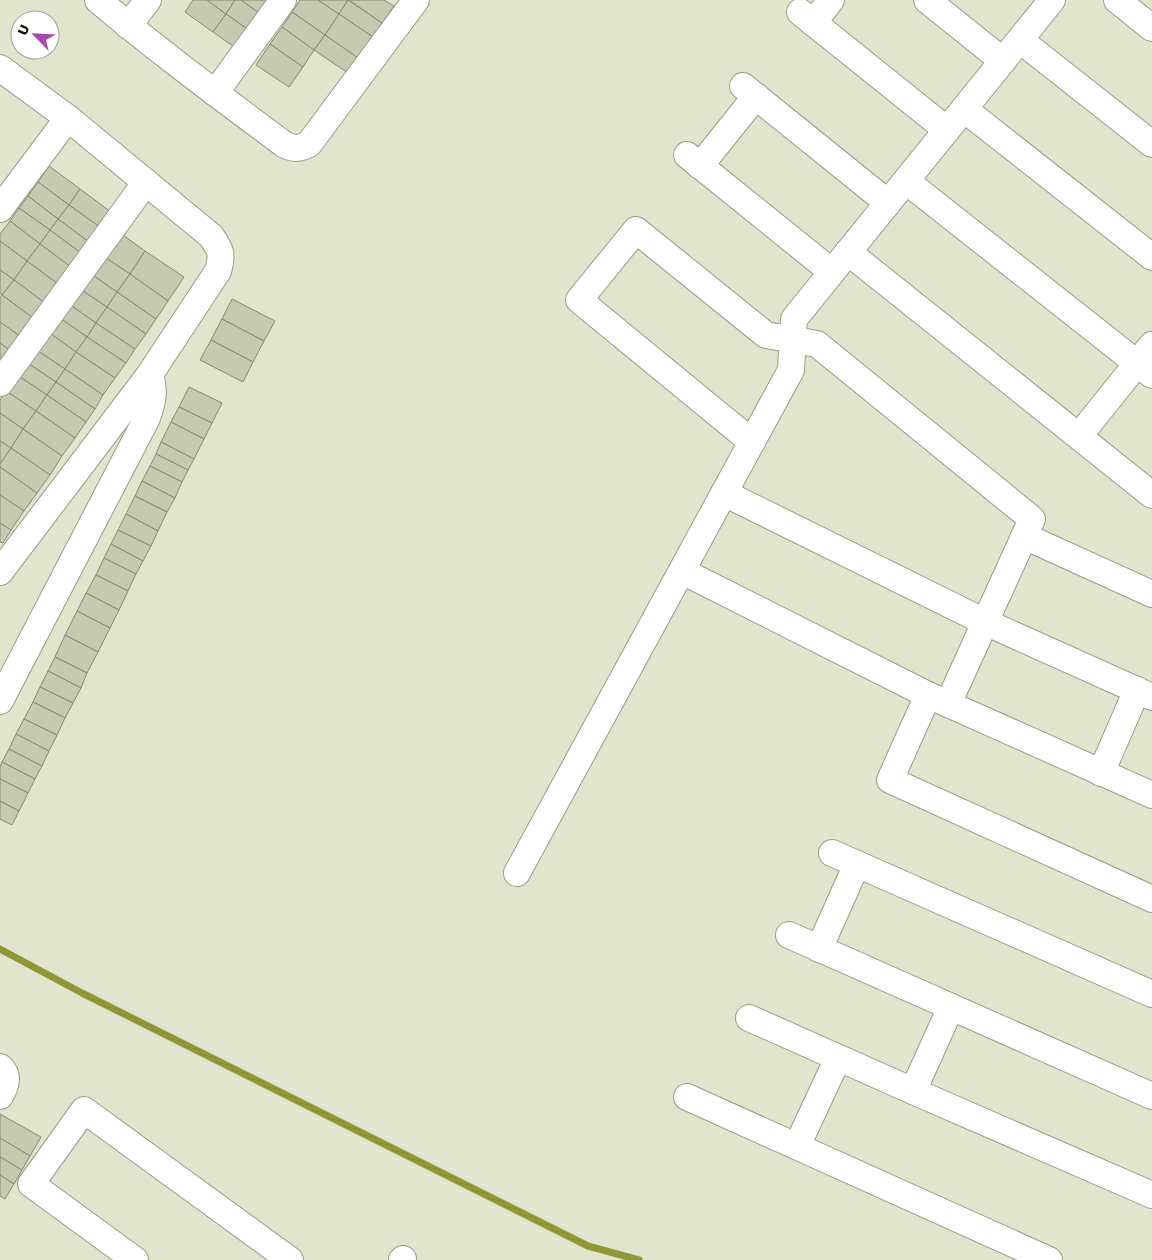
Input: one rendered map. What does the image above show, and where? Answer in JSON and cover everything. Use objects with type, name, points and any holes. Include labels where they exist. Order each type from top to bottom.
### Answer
[{"type":"street","points":[[98,0],[128,26],[215,93],[293,149],[309,144],[416,0]]},
{"type":"street","points":[[128,26],[148,0]]},
{"type":"street","points":[[215,93],[282,0]]},
{"type":"street","points":[[831,0],[807,17],[947,130]]},
{"type":"street","points":[[927,0],[1003,61]]},
{"type":"street","points":[[517,873],[791,370],[794,320],[1052,0]]},
{"type":"street","points":[[1116,0],[1152,28]]},
{"type":"street","points":[[1020,40],[1152,144]]},
{"type":"street","points":[[0,68],[68,118],[211,236],[219,246],[222,259],[218,271],[150,374],[0,572]]},
{"type":"street","points":[[832,272],[694,160],[749,91],[888,203]]},
{"type":"street","points":[[964,109],[1152,257]]},
{"type":"street","points":[[0,209],[68,118]]},
{"type":"street","points":[[906,181],[1147,361],[1079,436]]},
{"type":"street","points":[[0,383],[146,182]]},
{"type":"street","points":[[752,442],[579,300],[636,230],[766,335],[817,344],[1032,519],[985,622],[890,780],[1152,899]]},
{"type":"street","points":[[848,252],[1152,495]]},
{"type":"street","points":[[0,701],[147,418],[154,387],[150,374]]},
{"type":"street","points":[[724,493],[985,622],[1145,693],[1101,773]]},
{"type":"street","points":[[1024,536],[1152,594]]},
{"type":"street","points":[[682,571],[938,699],[1152,795]]},
{"type":"street","points":[[832,853],[1152,994]]},
{"type":"street","points":[[819,949],[857,864]]},
{"type":"street","points":[[788,935],[1152,1096]]},
{"type":"street","points":[[914,1091],[951,1007]]},
{"type":"street","points":[[749,1018],[1152,1195]]},
{"type":"street","points":[[797,1146],[838,1058]]},
{"type":"street","points":[[0,1067],[4,1071],[7,1081],[6,1087],[0,1096]]},
{"type":"street","points":[[687,1097],[1050,1260]]},
{"type":"street","points":[[135,1260],[31,1184],[84,1110],[290,1260]]},
{"type":"building","points":[[193,0],[207,0],[226,14],[213,32],[185,12]]},
{"type":"building","points":[[207,0],[235,0],[226,14]]},
{"type":"building","points":[[235,0],[241,0],[262,15],[250,31],[226,14]]},
{"type":"building","points":[[241,0],[272,0],[262,15]]},
{"type":"building","points":[[300,0],[318,0],[339,14],[325,35],[292,12]]},
{"type":"building","points":[[318,0],[348,0],[339,14]]},
{"type":"building","points":[[348,0],[382,23],[373,37],[339,14]]},
{"type":"building","points":[[349,0],[384,0],[394,6],[382,23]]},
{"type":"building","points":[[292,12],[325,35],[314,50],[282,27]]},
{"type":"building","points":[[226,14],[250,31],[237,49],[213,32]]},
{"type":"building","points":[[339,14],[373,37],[358,58],[325,35]]},
{"type":"building","points":[[282,27],[314,50],[303,67],[270,44]]},
{"type":"building","points":[[325,35],[358,58],[348,73],[314,50]]},
{"type":"building","points":[[270,44],[303,67],[289,87],[256,65]]},
{"type":"building","points":[[49,166],[80,189],[69,205],[38,182]]},
{"type":"building","points":[[38,182],[69,205],[58,219],[28,196]]},
{"type":"building","points":[[80,189],[115,215],[104,230],[69,205]]},
{"type":"building","points":[[28,196],[58,219],[50,230],[19,208]]},
{"type":"building","points":[[69,205],[104,230],[93,245],[58,219]]},
{"type":"building","points":[[19,208],[50,230],[40,244],[10,221]]},
{"type":"building","points":[[58,219],[93,245],[85,256],[50,230]]},
{"type":"building","points":[[10,221],[40,244],[27,261],[0,241],[0,234]]},
{"type":"building","points":[[50,230],[85,256],[75,270],[40,244]]},
{"type":"building","points":[[116,230],[145,251],[130,274],[100,254]]},
{"type":"building","points":[[0,241],[27,261],[14,280],[0,270]]},
{"type":"building","points":[[40,244],[75,270],[62,287],[27,261]]},
{"type":"building","points":[[145,251],[184,277],[168,301],[130,274]]},
{"type":"building","points":[[100,254],[130,274],[117,292],[88,272]]},
{"type":"building","points":[[27,261],[62,287],[49,306],[14,280]]},
{"type":"building","points":[[0,270],[14,280],[2,295],[0,293]]},
{"type":"building","points":[[88,272],[117,292],[107,307],[77,287]]},
{"type":"building","points":[[130,274],[168,301],[156,319],[117,292]]},
{"type":"building","points":[[14,280],[49,306],[37,321],[2,295]]},
{"type":"building","points":[[77,287],[107,307],[96,323],[66,302]]},
{"type":"building","points":[[117,292],[156,319],[146,334],[107,307]]},
{"type":"building","points":[[2,295],[37,321],[24,339],[0,322],[0,298]]},
{"type":"building","points":[[232,299],[275,321],[264,341],[222,319]]},
{"type":"building","points":[[66,302],[96,323],[87,337],[57,316]]},
{"type":"building","points":[[107,307],[146,334],[135,349],[96,323]]},
{"type":"building","points":[[57,316],[87,337],[76,352],[47,331]]},
{"type":"building","points":[[222,319],[264,341],[253,362],[211,340]]},
{"type":"building","points":[[0,322],[24,339],[14,353],[0,343]]},
{"type":"building","points":[[96,323],[135,349],[126,363],[87,337]]},
{"type":"building","points":[[47,331],[76,352],[65,369],[35,349]]},
{"type":"building","points":[[87,337],[126,363],[115,378],[76,352]]},
{"type":"building","points":[[211,340],[253,362],[243,382],[200,360]]},
{"type":"building","points":[[0,343],[14,353],[0,366]]},
{"type":"building","points":[[35,349],[65,369],[56,382],[26,362]]},
{"type":"building","points":[[76,352],[115,378],[103,395],[65,369]]},
{"type":"building","points":[[26,362],[56,382],[47,395],[17,375]]},
{"type":"building","points":[[65,369],[103,395],[95,409],[56,382]]},
{"type":"building","points":[[17,375],[47,395],[36,411],[6,391]]},
{"type":"building","points":[[56,382],[95,409],[86,422],[47,395]]},
{"type":"building","points":[[189,387],[222,403],[212,423],[179,407]]},
{"type":"building","points":[[6,391],[36,411],[23,429],[0,413],[0,400]]},
{"type":"building","points":[[47,395],[86,422],[75,438],[36,411]]},
{"type":"building","points":[[179,407],[212,423],[204,439],[171,422]]},
{"type":"building","points":[[36,411],[75,438],[62,456],[23,429]]},
{"type":"building","points":[[0,413],[23,429],[11,448],[0,441]]},
{"type":"building","points":[[171,422],[204,439],[194,459],[161,442]]},
{"type":"building","points":[[23,429],[62,456],[50,475],[11,448]]},
{"type":"building","points":[[0,441],[11,448],[0,464]]},
{"type":"building","points":[[161,442],[194,459],[188,470],[156,454]]},
{"type":"building","points":[[11,448],[50,475],[37,493],[0,467],[0,464]]},
{"type":"building","points":[[156,454],[188,470],[182,482],[150,466]]},
{"type":"building","points":[[150,466],[182,482],[175,498],[142,481]]},
{"type":"building","points":[[0,467],[37,493],[24,511],[0,495]]},
{"type":"building","points":[[142,481],[175,498],[167,512],[135,496]]},
{"type":"building","points":[[0,495],[24,511],[11,530],[0,523]]},
{"type":"building","points":[[135,496],[167,512],[158,531],[126,514]]},
{"type":"building","points":[[126,514],[158,531],[151,546],[118,530]]},
{"type":"building","points":[[0,523],[11,530],[3,543],[0,542]]},
{"type":"building","points":[[118,530],[151,546],[143,561],[111,544]]},
{"type":"building","points":[[111,544],[143,561],[136,574],[104,558]]},
{"type":"building","points":[[104,558],[136,574],[128,591],[96,575]]},
{"type":"building","points":[[96,575],[128,591],[119,610],[86,593]]},
{"type":"building","points":[[86,593],[119,610],[110,628],[77,611]]},
{"type":"building","points":[[77,611],[110,628],[98,652],[65,635]]},
{"type":"building","points":[[65,635],[98,652],[87,673],[55,657]]},
{"type":"building","points":[[55,657],[87,673],[81,688],[48,671]]},
{"type":"building","points":[[48,671],[81,688],[73,703],[40,687]]},
{"type":"building","points":[[40,687],[73,703],[65,718],[33,702]]},
{"type":"building","points":[[33,702],[65,718],[57,735],[24,719]]},
{"type":"building","points":[[24,719],[57,735],[49,751],[16,734]]},
{"type":"building","points":[[16,734],[49,751],[42,766],[9,749]]},
{"type":"building","points":[[9,749],[42,766],[35,779],[2,762]]},
{"type":"building","points":[[2,762],[35,779],[28,793],[0,779]]},
{"type":"building","points":[[0,779],[28,793],[19,811],[0,801]]},
{"type":"building","points":[[0,801],[19,811],[12,825],[0,819]]},
{"type":"building","points":[[0,1114],[41,1137],[30,1156],[0,1138]]},
{"type":"building","points":[[0,1138],[30,1156],[22,1170],[0,1157]]},
{"type":"building","points":[[0,1157],[22,1170],[14,1184],[0,1175]]},
{"type":"building","points":[[0,1175],[14,1184],[5,1199],[0,1196]]},
{"type":"waterway","points":[[0,949],[82,993],[588,1246],[639,1260]]}]
